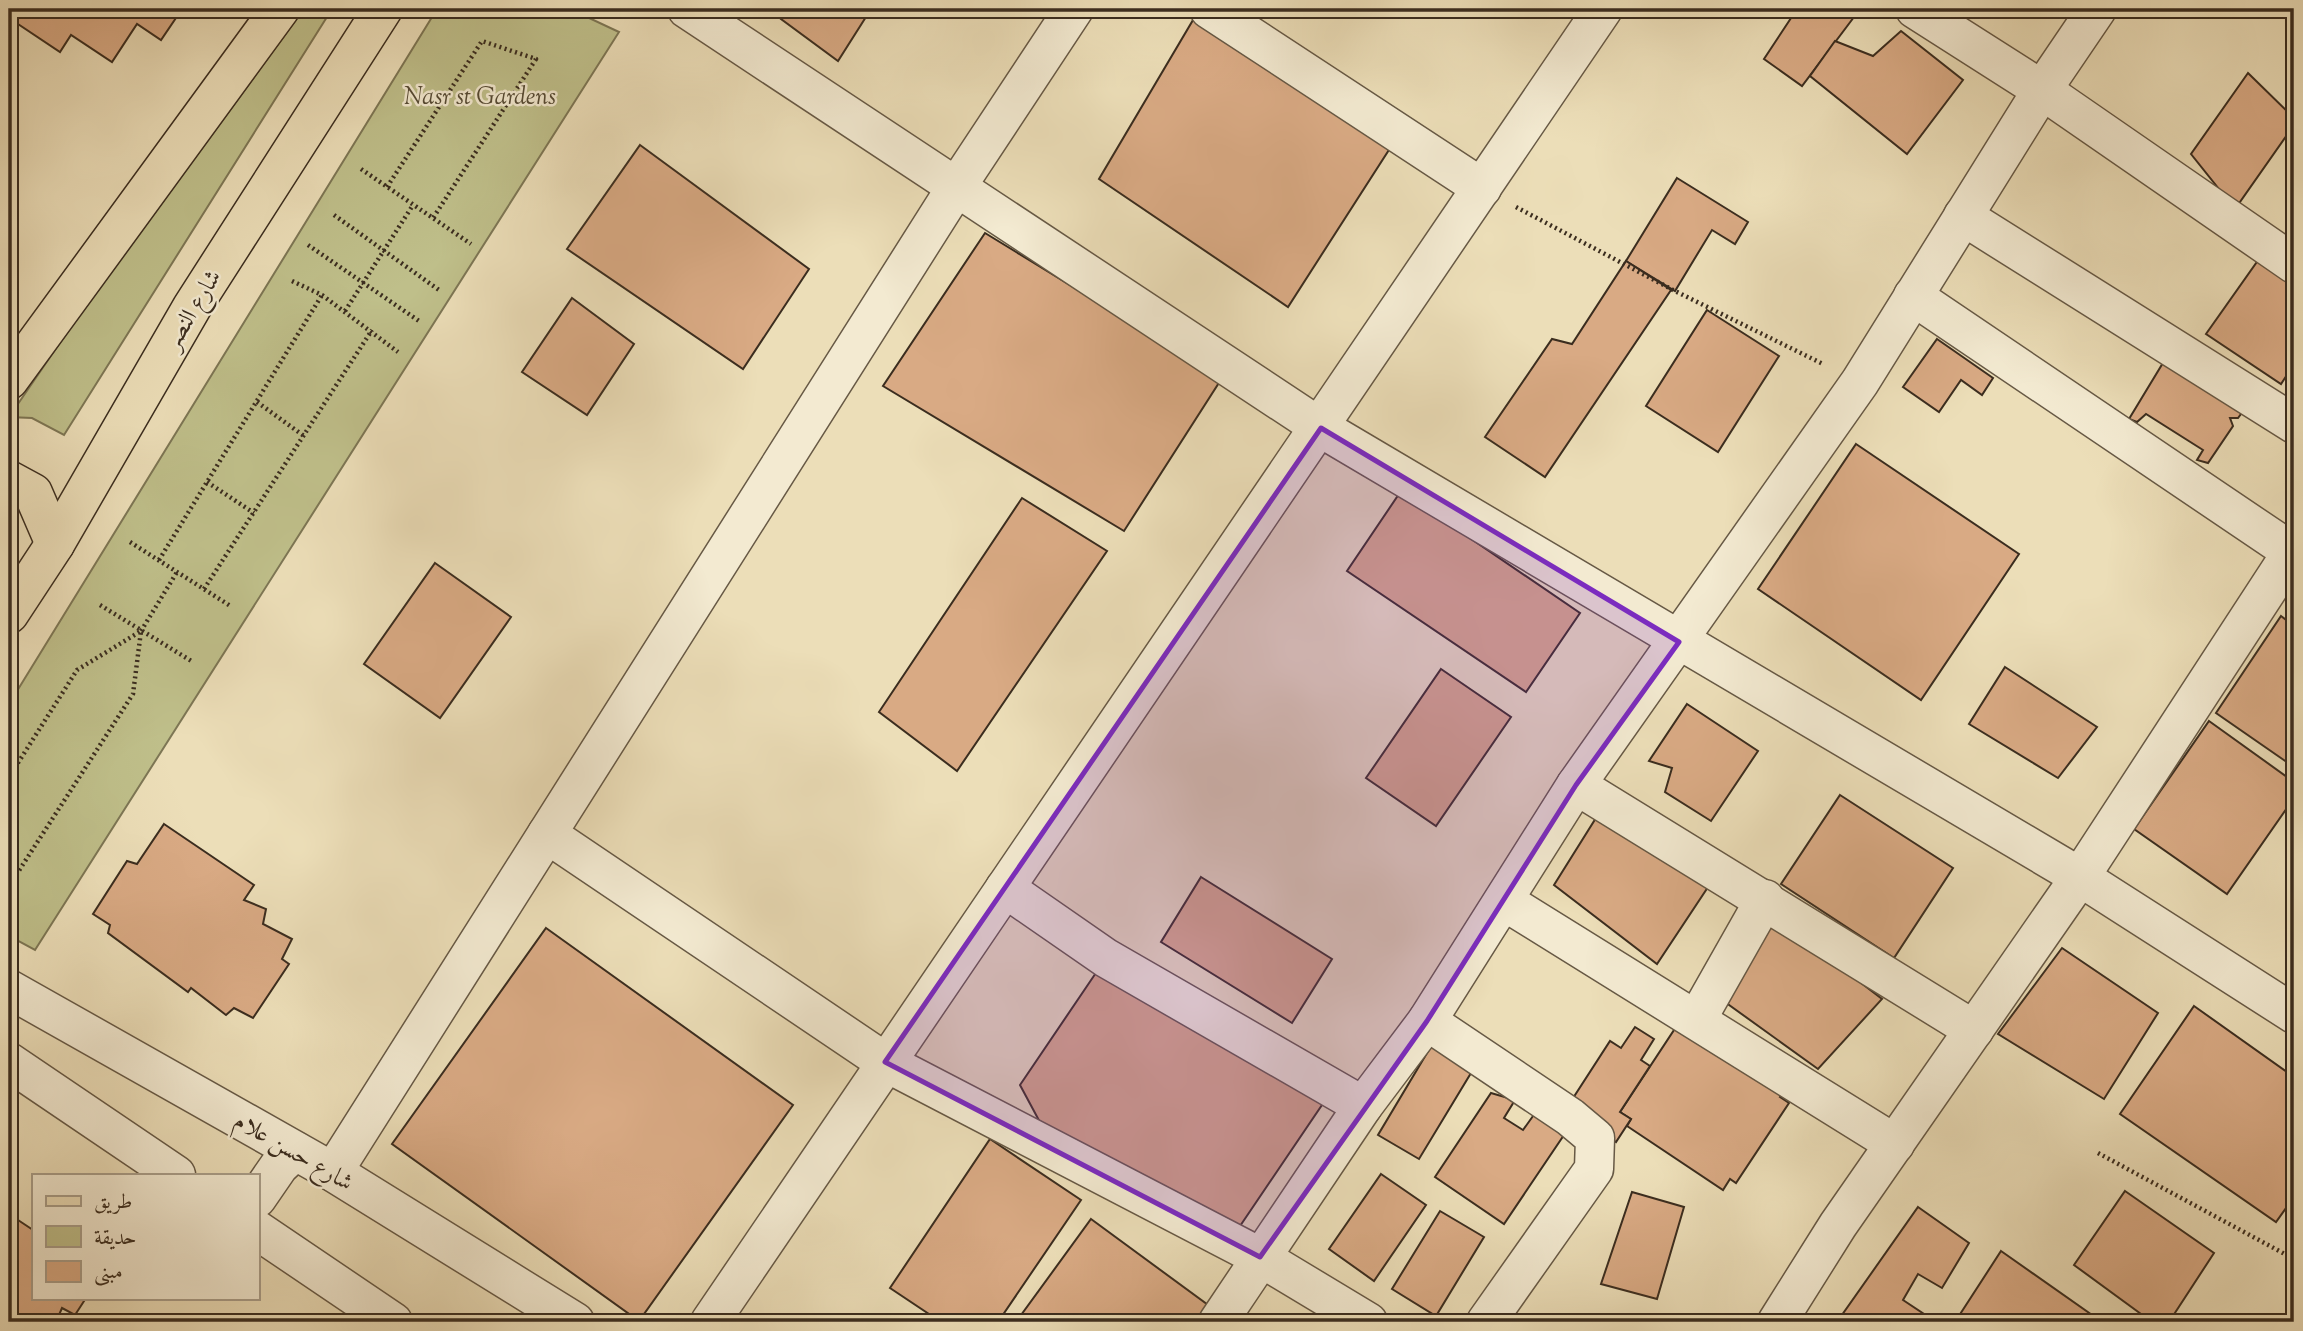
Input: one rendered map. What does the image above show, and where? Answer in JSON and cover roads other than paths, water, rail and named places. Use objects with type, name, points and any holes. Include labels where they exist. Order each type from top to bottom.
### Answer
[{"type":"main road","points":[[9,380],[280,9]]},
{"type":"main road","name":"شارع النصر","points":[[9,614],[55,544],[192,307],[383,9]]},
{"type":"main road","points":[[9,480],[33,494],[55,544]]},
{"type":"street","points":[[687,9],[1321,428],[2080,877],[2294,1014]]},
{"type":"street","points":[[333,1172],[957,186],[1074,9]]},
{"type":"street","points":[[1209,9],[1482,188]]},
{"type":"street","points":[[710,1322],[885,1062],[1321,428],[1603,9]]},
{"type":"street","points":[[1915,9],[2042,90],[2294,264]]},
{"type":"street","points":[[1218,1322],[1363,1106],[1427,1021],[1576,785],[1860,382],[2042,90],[2097,9]]},
{"type":"street","points":[[1963,216],[2294,424]]},
{"type":"street","points":[[1777,1322],[1838,1225],[2080,877],[2293,550],[1913,296]]},
{"type":"street","points":[[1576,785],[1974,1030]]},
{"type":"street","points":[[547,834],[885,1062],[1260,1257],[1368,1322]]},
{"type":"street","points":[[1005,888],[1105,958],[1363,1106]]},
{"type":"street","points":[[1697,1019],[1765,899]]},
{"type":"street","points":[[1504,901],[1895,1144]]},
{"type":"street","name":"شارع حسن علام","points":[[9,989],[333,1172],[575,1322]]},
{"type":"street","points":[[1427,1021],[1570,1117],[1595,1138],[1594,1169],[1486,1322]]},
{"type":"street","points":[[9,1062],[175,1174]]},
{"type":"street","points":[[259,1195],[279,1166],[295,1151]]},
{"type":"street","points":[[259,1231],[393,1322]]},
{"type":"park label","name":"Nasr st Gardens","points":[[480,96]]}]
